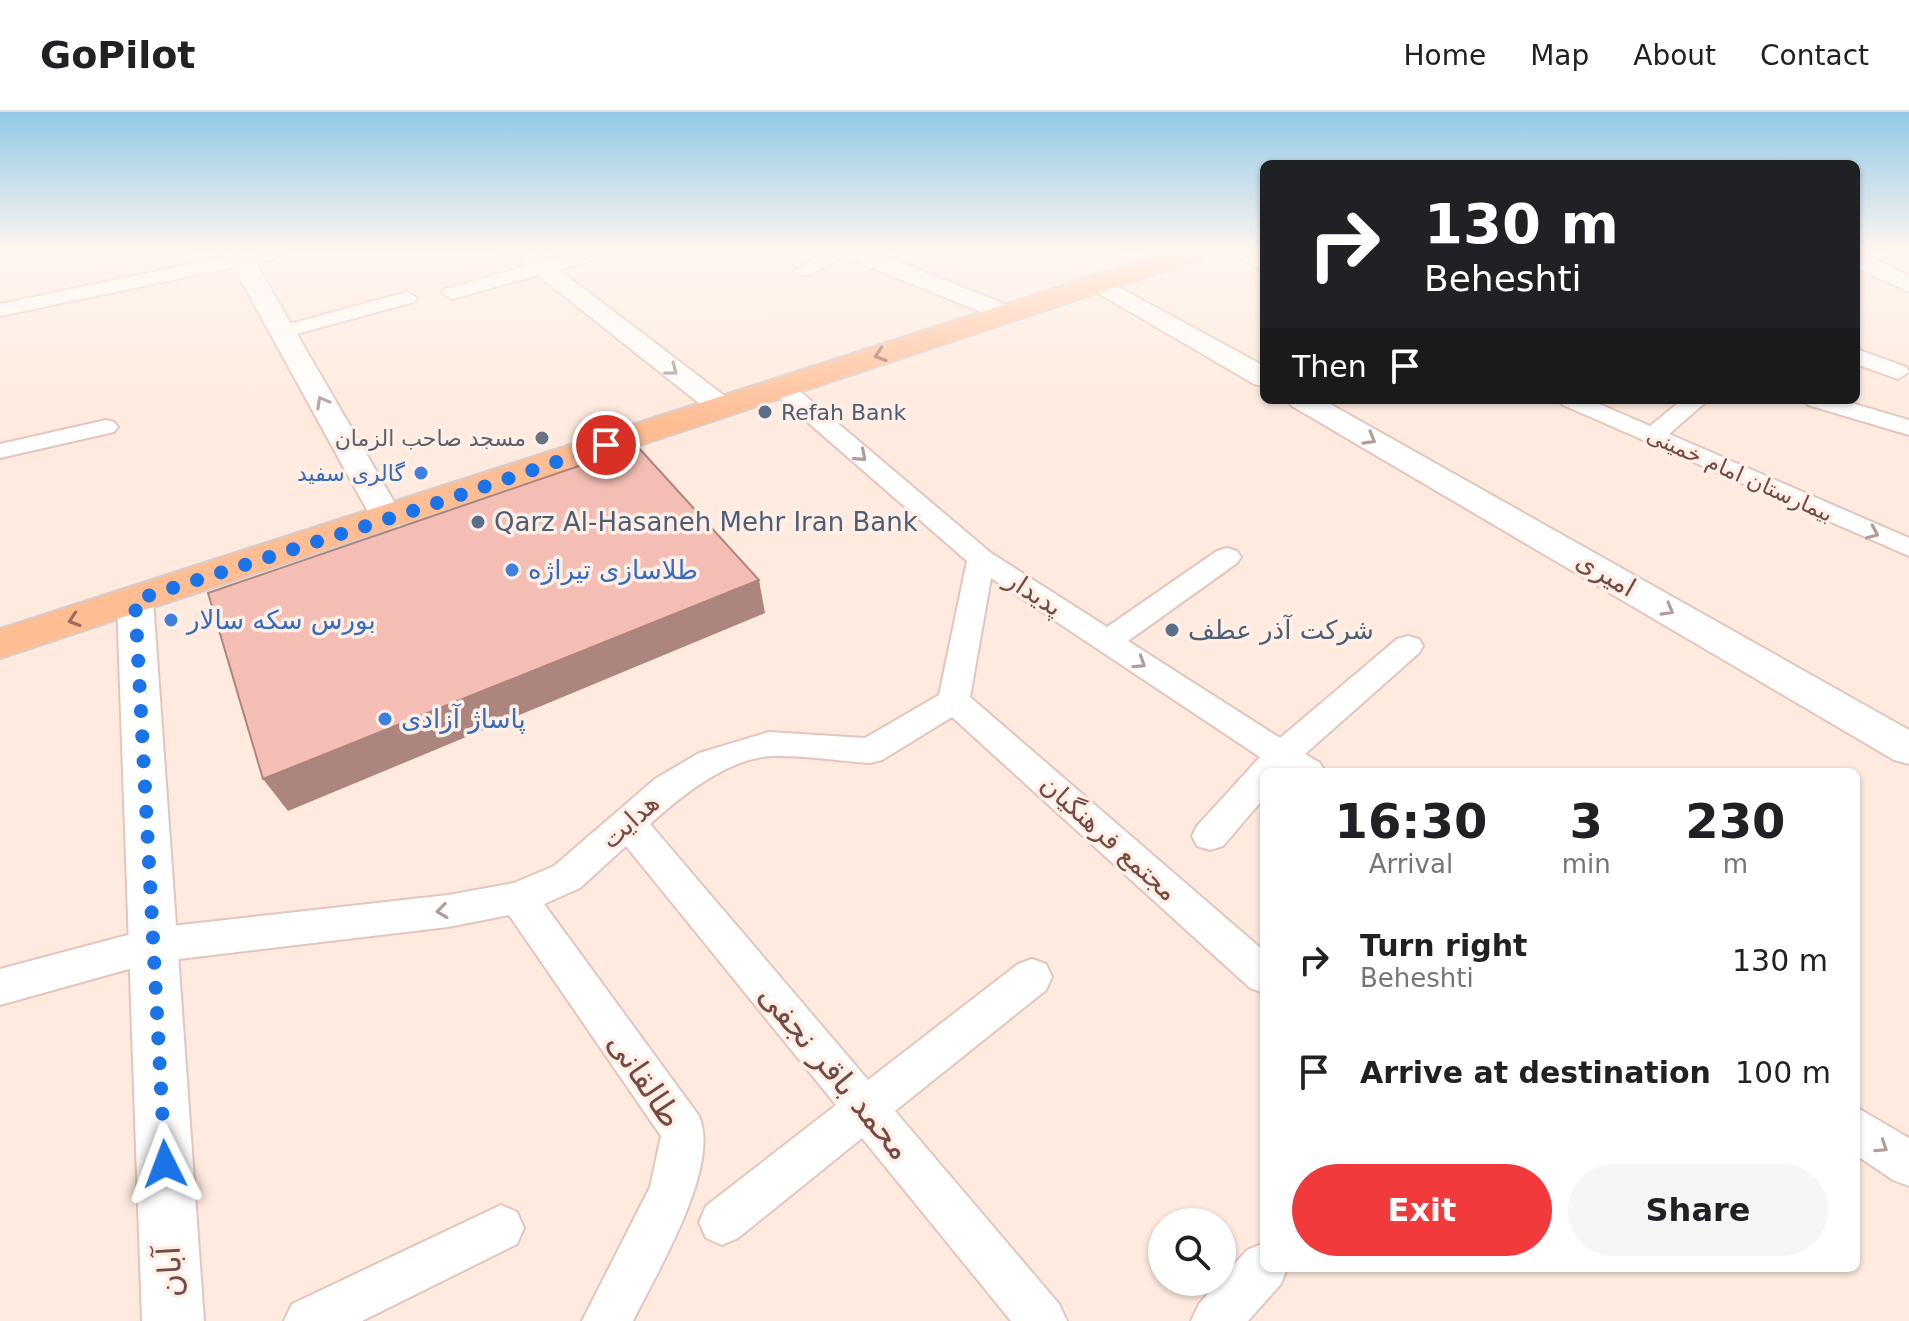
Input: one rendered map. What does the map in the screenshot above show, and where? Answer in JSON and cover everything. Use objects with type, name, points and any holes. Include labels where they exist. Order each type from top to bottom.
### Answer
[{"type":"main road","points":[[0,644],[1023,309]]},
{"type":"street","points":[[269,309],[388,519]]},
{"type":"street","points":[[282,332],[365,309]]},
{"type":"street","points":[[593,309],[720,406]]},
{"type":"street","points":[[997,309],[1008,314]]},
{"type":"street","points":[[1145,309],[1260,376]]},
{"type":"street","points":[[1860,358],[1898,372]]},
{"type":"street","name":"پدیدار","points":[[781,387],[981,559],[1107,641],[1280,768]]},
{"type":"street","name":"امیری","points":[[1309,404],[1909,749]]},
{"type":"street","name":"بیمارستان امام خمینی","points":[[1580,404],[1909,548]]},
{"type":"street","points":[[1652,436],[1691,404]]},
{"type":"street","points":[[1829,404],[1909,428]]},
{"type":"street","points":[[0,451],[106,427]]},
{"type":"street","points":[[1107,641],[1227,557]]},
{"type":"street","points":[[954,701],[981,559]]},
{"type":"street","name":"آبان","points":[[135,600],[173,1321]]},
{"type":"street","points":[[1280,768],[1408,646]]},
{"type":"street","name":"هدایت","points":[[0,987],[154,945],[448,911],[518,898],[567,877],[667,788],[711,762],[769,744],[870,751],[954,701]]},
{"type":"street","name":"مجتمع فرهنگیان","points":[[954,701],[1260,971]]},
{"type":"street","points":[[1210,836],[1260,787]]},
{"type":"street","name":"محمد باقر نجفی","points":[[628,823],[1042,1321]]},
{"type":"street","name":"طالقانی","points":[[518,898],[684,1131],[672,1192],[607,1321]]},
{"type":"street","points":[[722,1222],[1032,977]]},
{"type":"street","points":[[1860,1132],[1909,1164]]},
{"type":"street","points":[[309,1321],[501,1228]]},
{"type":"street","points":[[1216,1321],[1260,1272]]},
{"type":"building","name":"پاساژ آزادی","points":[[637,446],[759,580],[263,779],[208,593]]},
{"type":"place","name":"Refah Bank","points":[[765,412]]},
{"type":"place","name":"مسجد صاحب الزمان","points":[[542,438]]},
{"type":"place","name":"گالری سفید","points":[[421,473]]},
{"type":"place","name":"Qarz Al-Hasaneh Mehr Iran Bank","points":[[478,522]]},
{"type":"place","name":"طلاسازی تیراژه","points":[[512,570]]},
{"type":"place","name":"بورس سکه سالار","points":[[171,620]]},
{"type":"place","name":"شرکت آذر عطف","points":[[1172,630]]},
{"type":"place","name":"پاساژ آزادی","points":[[385,719]]},
{"type":"route","points":[[165,1164],[135,600],[606,445]]}]
